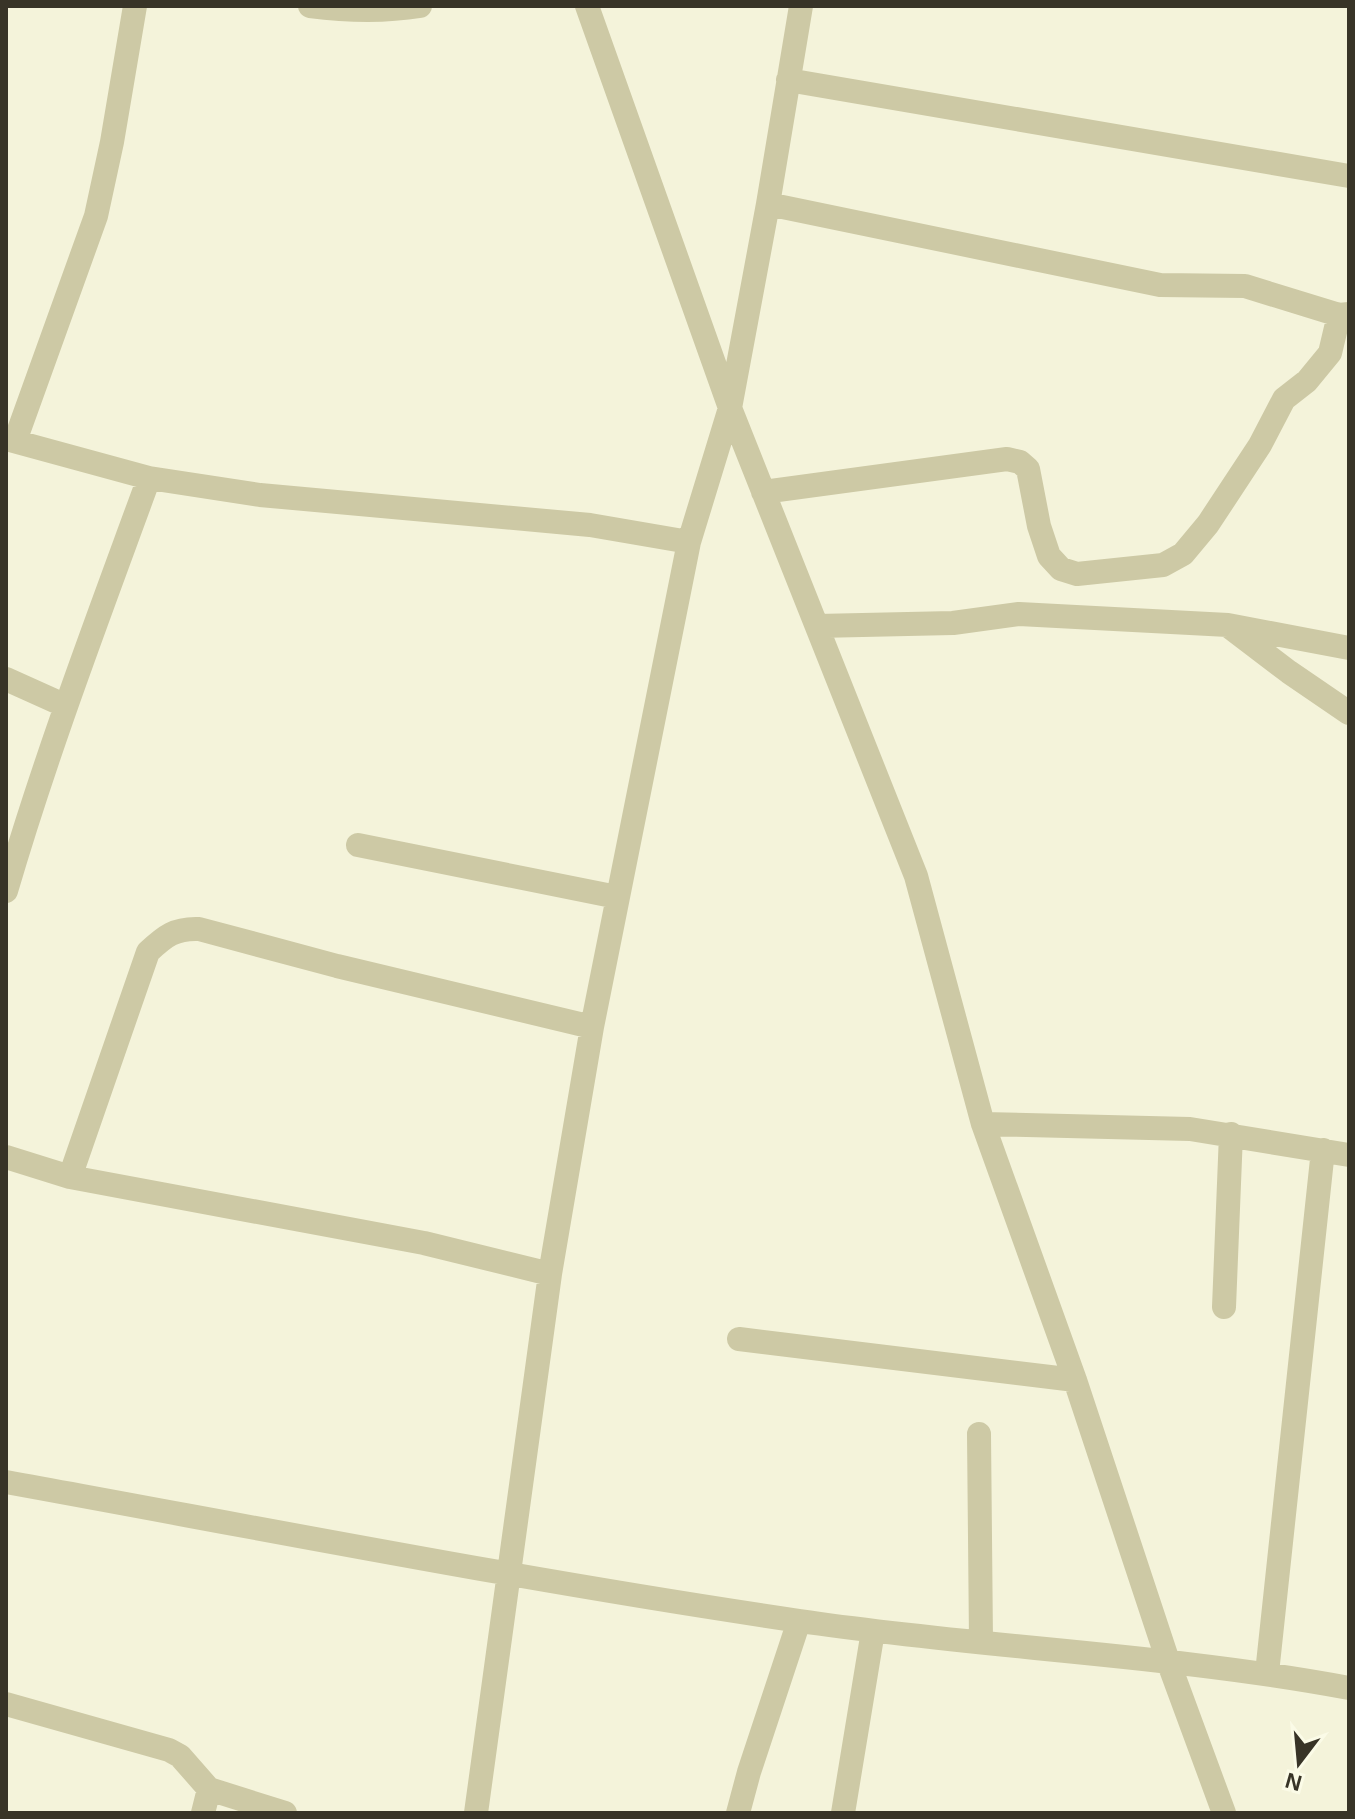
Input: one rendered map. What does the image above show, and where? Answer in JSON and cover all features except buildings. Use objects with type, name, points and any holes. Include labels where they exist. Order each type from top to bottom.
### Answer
[{"type":"street","points":[[135,6],[96,216],[11,440],[149,478],[260,495],[590,525],[689,542]]},
{"type":"street","points":[[310,6],[389,11],[420,6]]},
{"type":"street","points":[[587,6],[730,408],[916,876],[983,1124],[1075,1380],[1168,1661],[1224,1813]]},
{"type":"street","points":[[476,1813],[550,1274],[592,1027],[689,542],[730,408],[801,6]]},
{"type":"street","points":[[788,80],[1349,176]]},
{"type":"street","points":[[763,492],[1007,459],[1020,462],[1028,469],[1039,526],[1049,556],[1061,569],[1077,574],[1163,565],[1183,554],[1208,524],[1260,445],[1284,399],[1307,381],[1330,353],[1344,314],[1245,286],[1160,285],[768,204]]},
{"type":"street","points":[[6,891],[17,810],[66,706],[149,478]]},
{"type":"street","points":[[817,626],[953,623],[1019,614],[1228,625],[1349,648]]},
{"type":"street","points":[[1228,625],[1349,713]]},
{"type":"street","points":[[6,679],[66,706]]},
{"type":"street","points":[[358,845],[617,897]]},
{"type":"street","points":[[70,1177],[148,952],[167,934],[180,928],[199,929],[337,966],[592,1027]]},
{"type":"street","points":[[983,1124],[1190,1129],[1349,1155]]},
{"type":"street","points":[[1224,1307],[1231,1134]]},
{"type":"street","points":[[1267,1673],[1323,1150]]},
{"type":"street","points":[[6,1157],[70,1177],[424,1243],[550,1274]]},
{"type":"street","points":[[739,1339],[1075,1380]]},
{"type":"street","points":[[979,1434],[981,1641]]},
{"type":"street","points":[[6,1482],[510,1573],[799,1621],[1267,1673],[1349,1688]]},
{"type":"street","points":[[738,1813],[799,1621]]},
{"type":"street","points":[[843,1813],[873,1631]]},
{"type":"street","points":[[6,1704],[169,1750],[180,1756],[209,1789],[285,1813]]},
{"type":"street","points":[[203,1813],[209,1789]]}]
